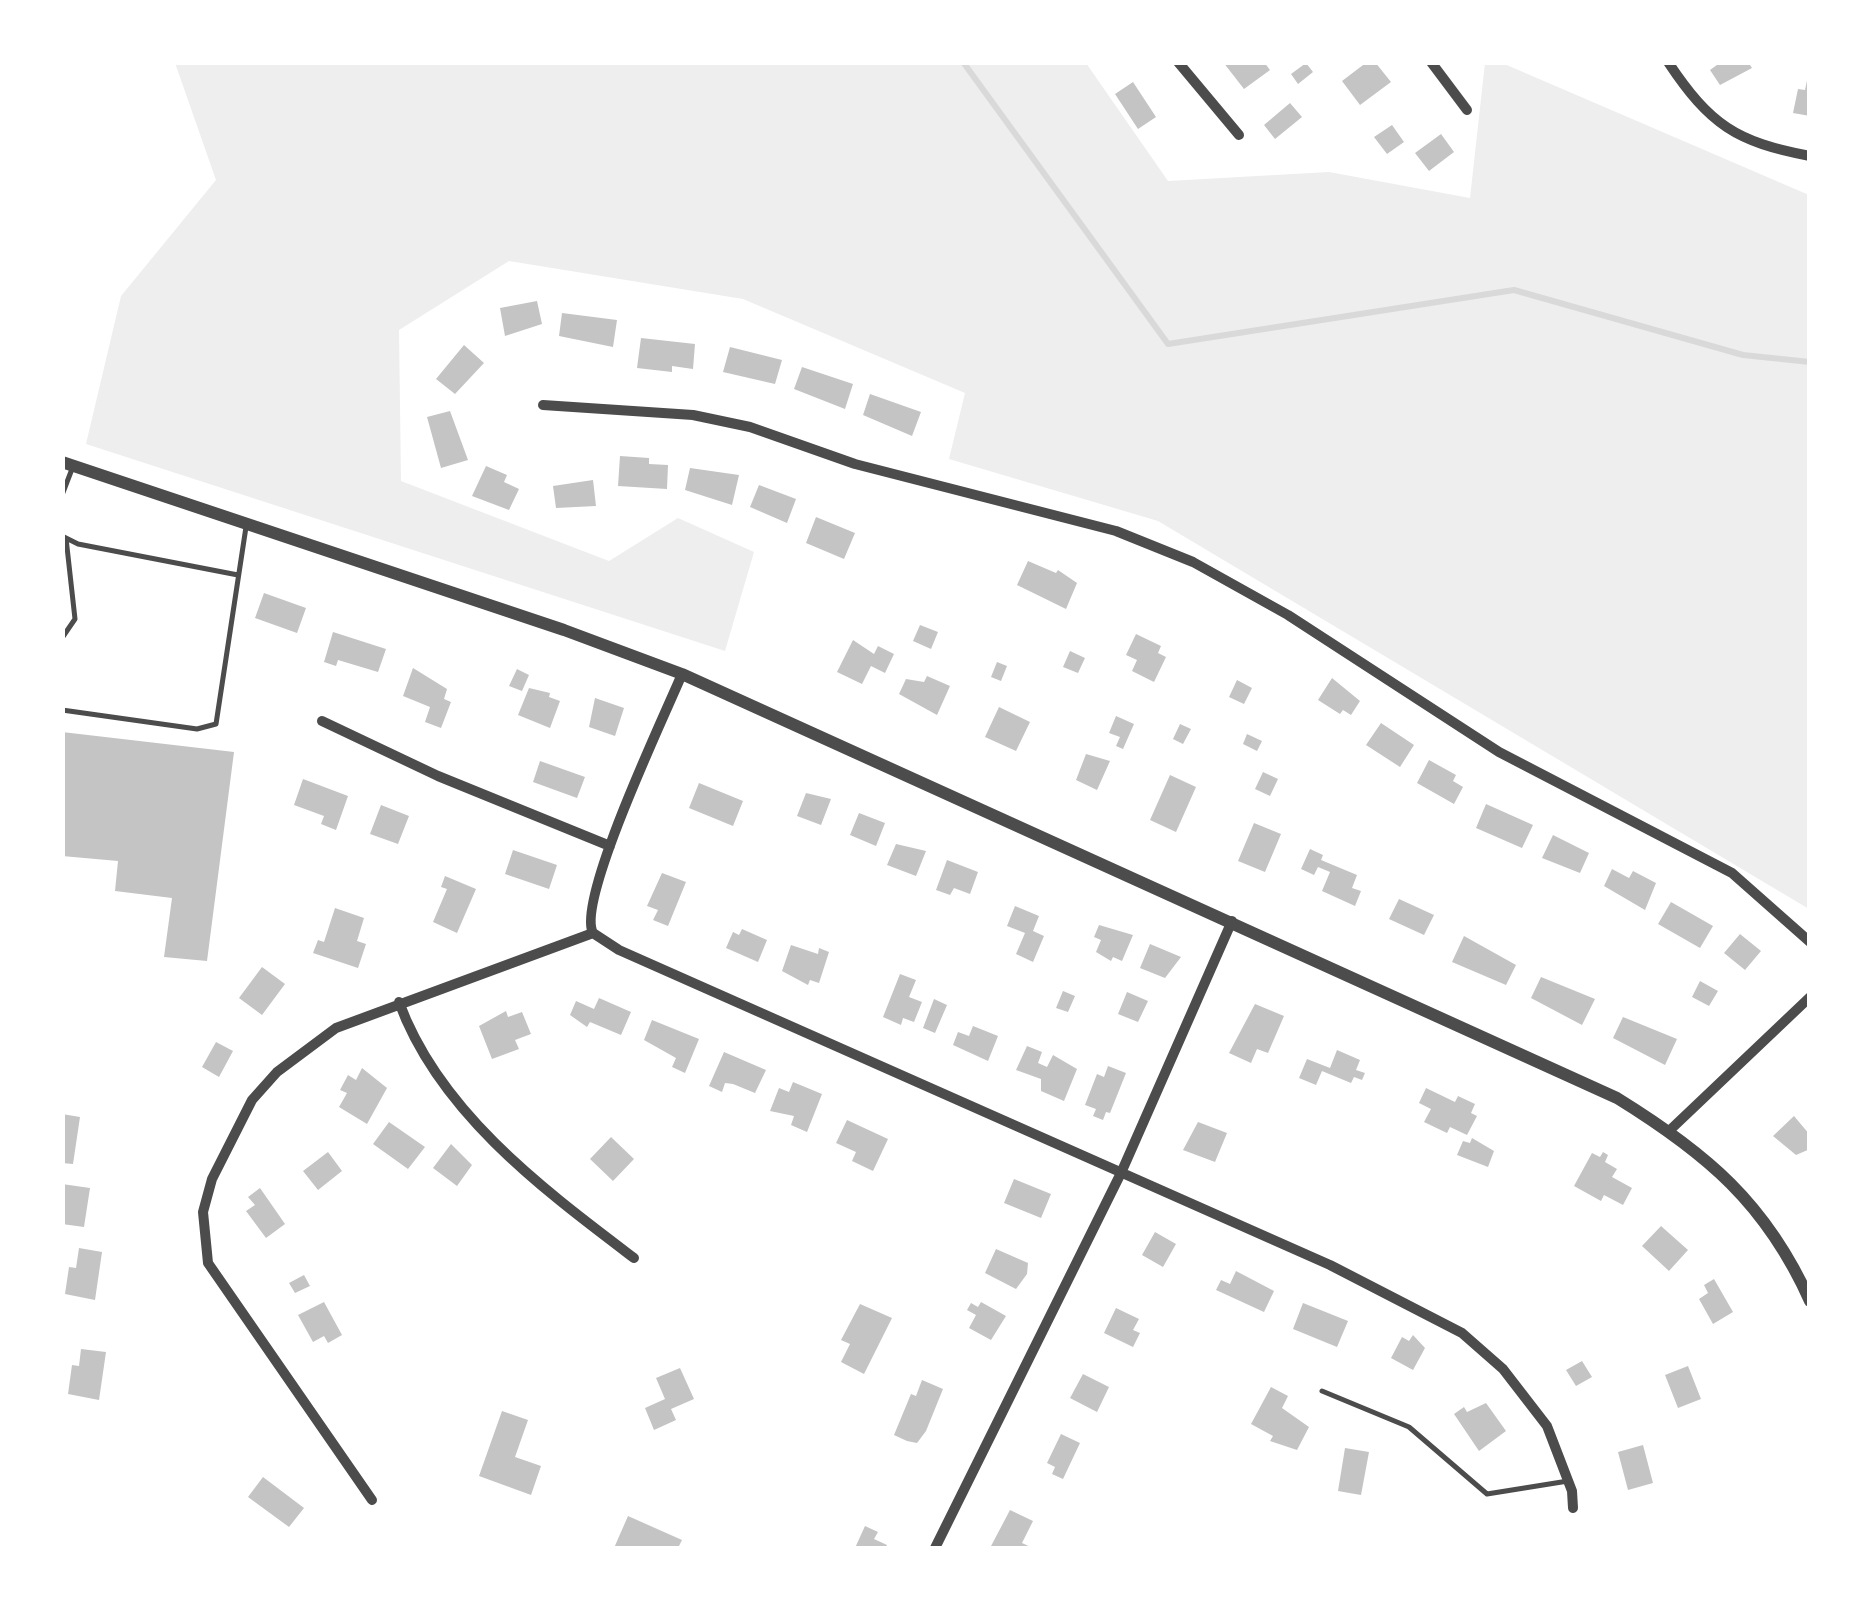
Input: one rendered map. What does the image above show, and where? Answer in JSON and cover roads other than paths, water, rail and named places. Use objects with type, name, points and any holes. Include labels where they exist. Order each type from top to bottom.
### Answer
[{"type":"street","points":[[1178,62],[1239,135]]},
{"type":"street","points":[[1431,62],[1466,110]]},
{"type":"street","points":[[1668,62],[1691,96],[1718,125],[1738,138],[1810,156]]},
{"type":"street","points":[[543,406],[693,415],[750,426],[854,464],[1029,505],[1116,531],[1192,562],[1288,615],[1500,752],[1732,873],[1810,942]]},
{"type":"street","points":[[68,464],[682,674],[932,792],[1232,922],[1584,1082],[1670,1131],[1716,1167],[1754,1205],[1793,1264],[1810,1301]]},
{"type":"street","points":[[682,674],[610,846],[589,910],[594,933],[620,950],[1330,1265],[1462,1333],[1503,1368],[1547,1426],[1568,1481],[1573,1508]]},
{"type":"street","points":[[322,721],[438,776],[610,846]]},
{"type":"street","points":[[935,1548],[1121,1173],[1232,922]]},
{"type":"street","points":[[372,1500],[208,1263],[202,1212],[212,1180],[252,1100],[277,1072],[336,1028],[594,933]]},
{"type":"street","points":[[1670,1131],[1810,997]]},
{"type":"street","points":[[398,1002],[424,1061],[448,1094],[497,1143],[634,1258]]},
{"type":"lane","points":[[62,495],[68,464]]},
{"type":"lane","points":[[62,710],[198,728],[216,724],[246,524]]},
{"type":"lane","points":[[62,638],[76,619],[64,537],[238,575]]},
{"type":"lane","points":[[1322,1391],[1409,1427],[1486,1494],[1568,1481]]},
{"type":"waterway","points":[[963,62],[1168,344],[1514,290],[1743,355],[1810,362]]}]
